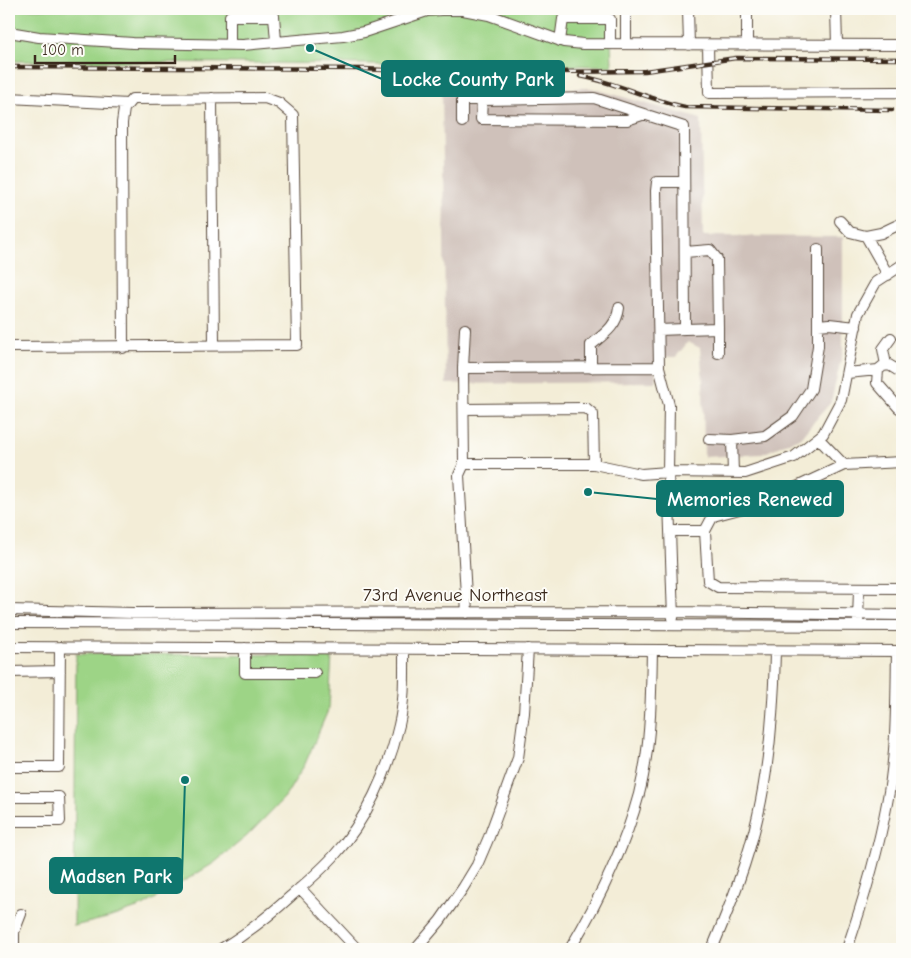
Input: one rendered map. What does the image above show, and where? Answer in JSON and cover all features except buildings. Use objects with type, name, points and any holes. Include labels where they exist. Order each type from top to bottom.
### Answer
[{"type":"street","points":[[626,9],[626,44]]},
{"type":"street","points":[[688,9],[689,44]]},
{"type":"street","points":[[746,9],[747,45]]},
{"type":"street","points":[[836,9],[837,45]]},
{"type":"street","points":[[9,32],[39,37],[133,43],[230,45],[343,36],[364,32],[427,11],[463,10],[489,15],[560,41],[583,44],[902,45]]},
{"type":"street","points":[[230,45],[230,16],[274,16],[276,41]]},
{"type":"street","points":[[560,41],[564,19],[610,19],[610,44]]},
{"type":"street","points":[[708,44],[709,93],[898,92],[902,95]]},
{"type":"street","points":[[9,98],[128,104]]},
{"type":"street","points":[[212,98],[214,346]]},
{"type":"street","points":[[9,347],[124,348],[297,345],[292,115],[279,103],[264,98],[132,99],[124,108],[122,123],[124,348]]},
{"type":"street","points":[[462,122],[462,100],[594,98],[684,127],[684,329]]},
{"type":"street","points":[[482,100],[482,119],[627,120],[645,114]]},
{"type":"street","points":[[674,626],[668,472],[669,405],[659,367],[657,182],[684,182]]},
{"type":"street","points":[[840,221],[850,232],[866,236],[902,223]]},
{"type":"street","points":[[866,236],[888,275]]},
{"type":"street","points":[[709,440],[732,440],[765,436],[793,416],[811,389],[818,346],[818,249]]},
{"type":"street","points":[[685,252],[710,250],[717,259],[718,353]]},
{"type":"street","points":[[464,464],[594,464],[641,474],[668,472],[745,473],[794,457],[823,434],[841,400],[858,314],[876,282],[902,265]]},
{"type":"street","points":[[591,368],[591,345],[610,330],[618,315],[619,308]]},
{"type":"street","points":[[818,325],[829,324],[856,327]]},
{"type":"street","points":[[659,330],[718,328]]},
{"type":"street","points":[[465,329],[464,464],[460,475],[467,613]]},
{"type":"street","points":[[891,338],[883,349],[882,368],[877,383],[899,408],[902,408]]},
{"type":"street","points":[[847,373],[882,368],[889,365],[902,373]]},
{"type":"street","points":[[464,368],[659,367]]},
{"type":"street","points":[[464,409],[586,408],[593,414],[594,464]]},
{"type":"street","points":[[818,438],[844,465]]},
{"type":"street","points":[[732,440],[733,473]]},
{"type":"street","points":[[902,462],[844,465],[752,506],[713,516],[706,531],[708,581],[718,587],[902,588]]},
{"type":"street","points":[[670,531],[706,531]]},
{"type":"street","points":[[858,620],[859,589]]},
{"type":"street","name":"73rd Avenue Northeast","points":[[9,610],[134,613],[673,612],[858,620],[902,626]]},
{"type":"street","name":"73rd Avenue Northeast","points":[[9,623],[674,626],[858,620],[902,615]]},
{"type":"street","points":[[9,647],[899,651],[896,728],[887,802],[858,916],[847,949]]},
{"type":"street","points":[[9,767],[59,767],[60,647]]},
{"type":"street","points":[[245,648],[245,673],[315,673]]},
{"type":"street","points":[[221,949],[264,920],[333,856],[355,827],[373,798],[389,762],[400,724],[404,696],[404,649]]},
{"type":"street","points":[[416,949],[440,922],[464,888],[490,838],[518,758],[524,713],[528,649]]},
{"type":"street","points":[[570,949],[598,901],[616,863],[639,792],[650,721],[652,650]]},
{"type":"street","points":[[712,949],[741,875],[758,817],[767,767],[772,722],[774,651]]},
{"type":"street","points":[[9,672],[60,671]]},
{"type":"street","points":[[9,797],[60,797],[60,821],[9,821]]},
{"type":"street","points":[[300,888],[357,949]]},
{"type":"street","points":[[14,949],[14,932],[21,914]]},
{"type":"shaded area","points":[[591,88],[701,119],[703,236],[843,237],[843,351],[831,402],[801,437],[762,454],[704,457],[703,382],[700,348],[688,342],[676,357],[656,357],[656,382],[446,384],[442,89]]},
{"type":"green space","points":[[9,9],[610,9],[612,66],[9,61]]},
{"type":"green space","points":[[76,654],[332,655],[329,708],[305,764],[285,797],[247,836],[214,863],[143,906],[111,917],[74,926]]},
{"type":"railway","points":[[9,67],[364,69],[442,73],[645,71],[736,58],[902,59]]},
{"type":"railway","points":[[580,76],[607,82],[658,100],[685,107],[892,110]]},
{"type":"place","name":"Locke County Park","points":[[310,48]]},
{"type":"place","name":"Memories Renewed","points":[[588,492]]},
{"type":"place","name":"Madsen Park","points":[[185,780]]}]
